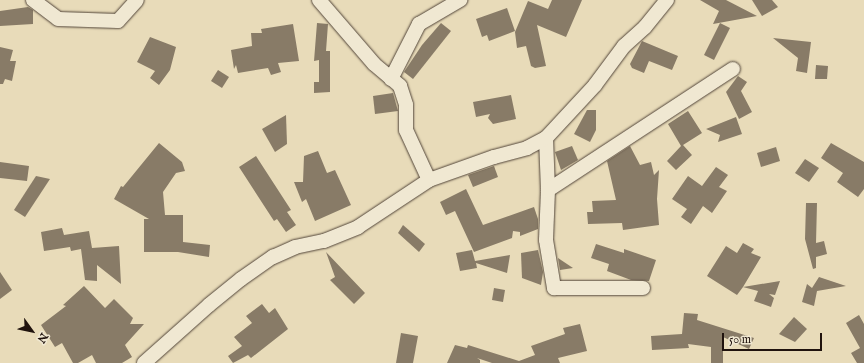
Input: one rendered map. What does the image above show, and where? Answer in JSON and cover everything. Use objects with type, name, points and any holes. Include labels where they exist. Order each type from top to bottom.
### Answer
[{"type":"street","points":[[33,0],[58,18],[118,21],[137,0]]},
{"type":"street","points":[[319,0],[354,42],[400,86],[406,105],[406,130],[429,180]]},
{"type":"street","points":[[391,79],[419,24],[460,0]]},
{"type":"street","points":[[144,363],[224,292],[273,257],[358,227],[429,180],[494,157],[527,148],[546,138],[595,85],[624,46],[645,27],[667,0]]},
{"type":"street","points":[[548,190],[733,69]]},
{"type":"street","points":[[546,138],[548,190],[546,240],[554,288],[643,288]]},
{"type":"building","points":[[552,0],[582,0],[566,37],[537,25],[546,66],[535,68],[531,66],[526,46],[517,48],[515,32],[528,1],[548,9]]},
{"type":"building","points":[[700,0],[726,0],[757,16],[713,24],[719,11]]},
{"type":"building","points":[[752,0],[772,0],[778,7],[762,16]]},
{"type":"building","points":[[28,7],[33,10],[33,24],[0,26],[0,11]]},
{"type":"building","points":[[507,8],[515,31],[489,41],[487,35],[482,37],[476,19]]},
{"type":"building","points":[[317,23],[328,24],[326,51],[330,51],[330,92],[314,93],[314,82],[319,82],[319,60],[314,61]]},
{"type":"building","points":[[441,23],[451,31],[413,79],[404,72],[422,45]]},
{"type":"building","points":[[720,23],[730,28],[714,60],[704,55]]},
{"type":"building","points":[[293,24],[299,61],[278,63],[281,72],[271,75],[268,68],[238,73],[236,65],[234,69],[231,50],[252,46],[251,33],[262,33],[261,29]]},
{"type":"building","points":[[150,37],[176,47],[170,70],[159,85],[150,78],[155,71],[137,62]]},
{"type":"building","points":[[773,38],[811,42],[807,73],[796,71],[798,58]]},
{"type":"building","points":[[642,41],[678,56],[672,70],[649,61],[644,73],[632,68],[630,64]]},
{"type":"building","points":[[0,47],[13,50],[10,61],[16,61],[12,81],[5,79],[3,84],[0,84]]},
{"type":"building","points":[[816,65],[828,66],[827,79],[815,79]]},
{"type":"building","points":[[218,70],[229,77],[222,88],[211,81]]},
{"type":"building","points":[[738,76],[747,82],[741,91],[752,112],[739,119],[726,92]]},
{"type":"building","points":[[393,93],[398,111],[375,114],[373,96]]},
{"type":"building","points":[[511,95],[516,119],[493,124],[488,118],[490,114],[476,117],[473,102]]},
{"type":"building","points":[[587,110],[596,110],[596,130],[590,142],[574,134]]},
{"type":"building","points":[[688,111],[702,133],[683,145],[692,155],[676,170],[667,161],[681,146],[668,124]]},
{"type":"building","points":[[286,115],[287,144],[275,152],[262,129]]},
{"type":"building","points":[[736,117],[742,134],[718,142],[720,135],[706,129]]},
{"type":"building","points":[[159,143],[182,162],[185,171],[176,173],[163,192],[165,215],[183,215],[183,242],[210,245],[209,257],[178,252],[144,252],[144,219],[149,219],[114,199],[121,186],[123,187]]},
{"type":"building","points":[[831,143],[864,162],[864,189],[858,197],[837,182],[843,173],[821,158]]},
{"type":"building","points":[[572,146],[578,160],[561,170],[555,152]]},
{"type":"building","points":[[630,146],[640,165],[651,162],[654,175],[659,170],[657,199],[659,225],[623,230],[622,223],[588,224],[587,212],[593,212],[592,201],[616,200],[607,161]]},
{"type":"building","points":[[776,147],[780,161],[761,167],[757,153]]},
{"type":"building","points":[[318,151],[327,173],[335,170],[351,205],[315,221],[306,199],[302,202],[294,182],[303,182],[304,156]]},
{"type":"building","points":[[256,156],[291,210],[287,212],[296,225],[286,232],[277,219],[274,221],[239,167]]},
{"type":"building","points":[[805,159],[819,168],[809,182],[795,173]]},
{"type":"building","points":[[0,162],[29,166],[27,181],[0,178]]},
{"type":"building","points":[[494,166],[498,177],[473,187],[468,175]]},
{"type":"building","points":[[716,167],[728,175],[719,187],[727,191],[712,213],[703,206],[691,224],[681,217],[687,209],[672,199],[688,176],[702,186]]},
{"type":"building","points":[[36,176],[50,179],[25,217],[14,210]]},
{"type":"building","points":[[466,189],[483,225],[534,207],[538,219],[538,229],[520,236],[520,232],[513,231],[512,238],[474,252],[455,211],[446,215],[440,202]]},
{"type":"building","points":[[806,203],[817,203],[816,243],[824,241],[827,254],[816,257],[816,268],[813,269],[805,239]]},
{"type":"building","points":[[403,225],[425,244],[419,252],[398,233]]},
{"type":"building","points":[[62,228],[64,235],[89,231],[92,248],[119,246],[121,284],[97,265],[97,281],[85,280],[81,249],[71,251],[70,247],[44,251],[41,232]]},
{"type":"building","points":[[743,243],[754,249],[751,253],[761,257],[737,295],[707,276],[726,246],[737,253]]},
{"type":"building","points":[[596,244],[624,253],[624,249],[656,260],[649,281],[631,280],[607,271],[609,264],[591,258]]},
{"type":"building","points":[[472,250],[475,261],[510,255],[507,273],[476,263],[477,268],[460,271],[456,253]]},
{"type":"building","points":[[538,250],[543,272],[541,285],[522,278],[521,253]]},
{"type":"building","points":[[326,252],[365,293],[354,304],[330,280],[335,277]]},
{"type":"building","points":[[558,258],[573,268],[560,270]]},
{"type":"building","points":[[0,272],[12,290],[0,299]]},
{"type":"building","points":[[819,277],[846,286],[817,291],[814,306],[802,302],[807,284],[812,288]]},
{"type":"building","points":[[780,281],[775,295],[769,294],[774,298],[771,307],[754,301],[758,291],[743,287]]},
{"type":"building","points":[[84,286],[105,308],[114,299],[133,318],[130,324],[144,324],[125,345],[132,357],[122,363],[96,363],[92,355],[78,363],[73,363],[62,343],[55,347],[41,325],[66,306],[63,305]]},
{"type":"building","points":[[494,288],[505,290],[503,302],[492,300]]},
{"type":"building","points":[[262,304],[269,313],[275,308],[288,329],[251,358],[248,355],[233,363],[228,356],[242,346],[234,337],[252,323],[246,316]]},
{"type":"building","points":[[684,313],[698,314],[697,320],[754,338],[749,349],[723,337],[723,363],[711,363],[711,347],[688,344],[689,348],[652,350],[651,336],[682,334]]},
{"type":"building","points":[[859,315],[864,324],[864,363],[857,363],[851,353],[860,348],[846,323]]},
{"type":"building","points":[[794,317],[807,329],[795,342],[779,334]]},
{"type":"building","points":[[580,324],[587,351],[558,358],[560,363],[492,363],[477,358],[480,360],[480,363],[447,363],[455,345],[467,348],[468,345],[519,361],[535,355],[531,346],[565,334],[563,328]]},
{"type":"building","points":[[401,333],[418,336],[413,363],[396,363]]}]
